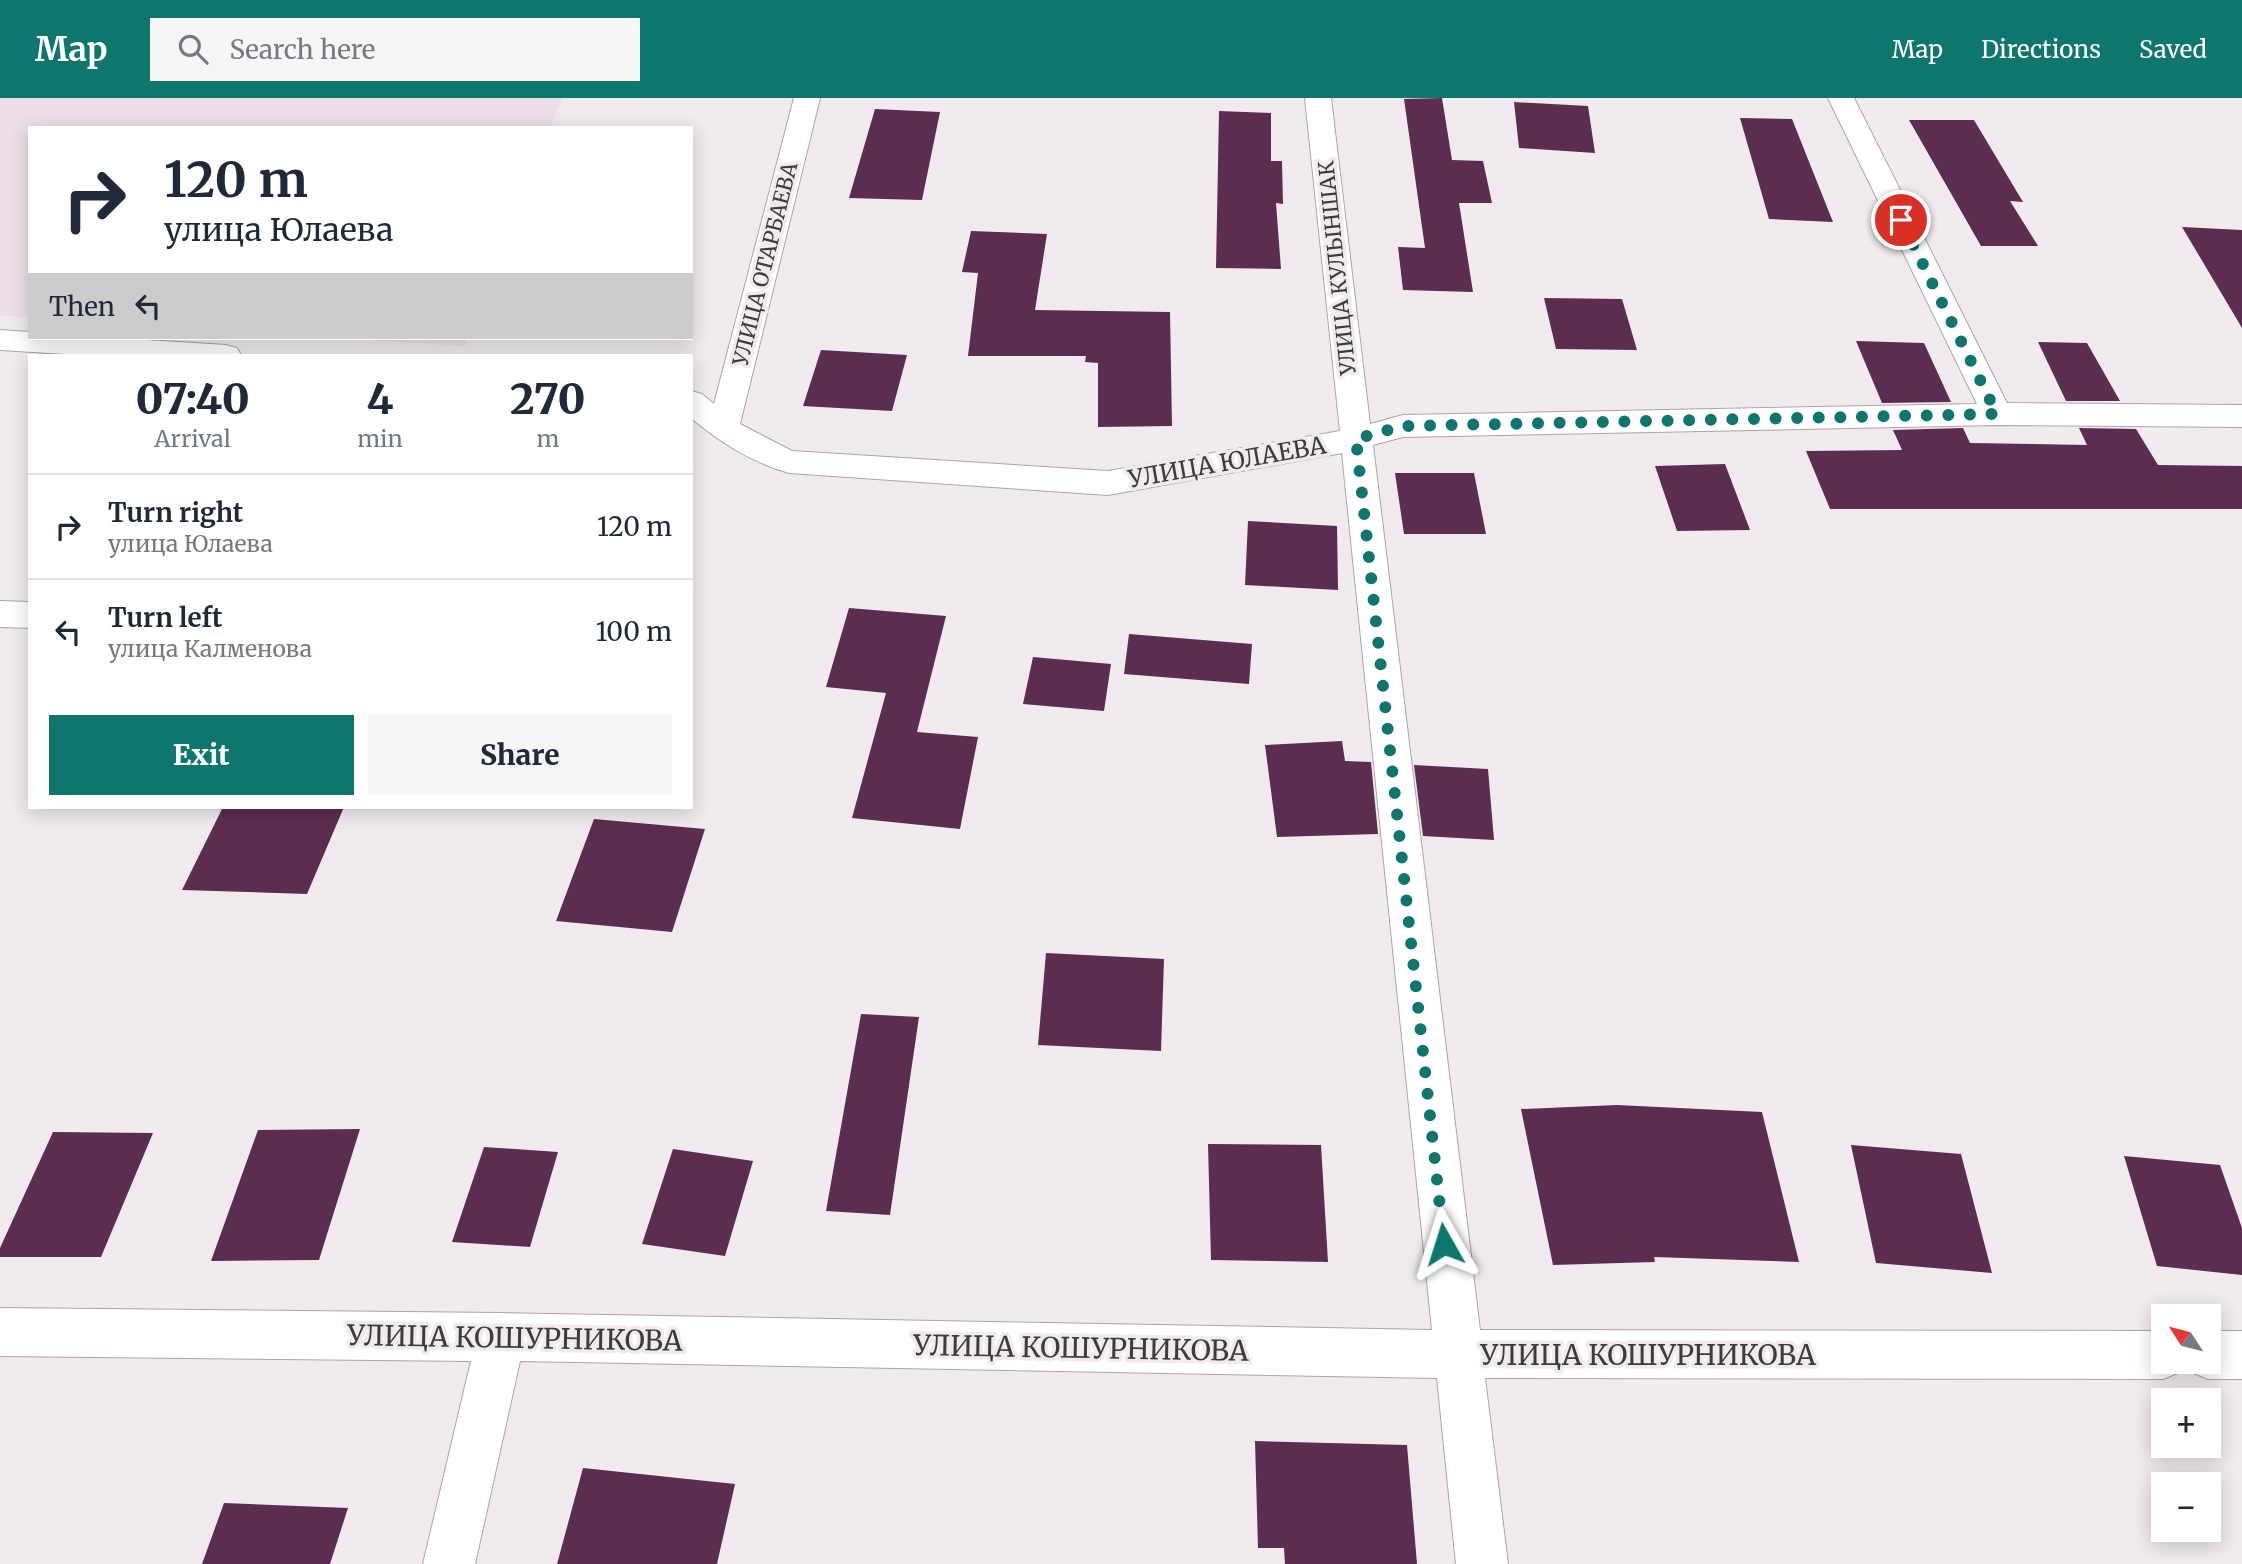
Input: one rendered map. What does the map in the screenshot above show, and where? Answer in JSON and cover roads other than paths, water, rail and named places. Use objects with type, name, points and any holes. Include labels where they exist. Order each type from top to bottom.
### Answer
[{"type":"street","name":"УЛИЦА ОТАРБАЕВА","points":[[723,429],[807,98]]},
{"type":"street","name":"УЛИЦА КУЛЫНШАК","points":[[1318,98],[1456,1354]]},
{"type":"street","points":[[1841,98],[1997,414]]},
{"type":"street","points":[[0,340],[211,354]]},
{"type":"street","name":"УЛИЦА ЮЛАЕВА","points":[[693,403],[723,429],[752,449],[789,462],[1108,483],[1356,439],[1403,426],[1997,414],[2242,416]]},
{"type":"street","points":[[0,614],[28,615]]},
{"type":"street","name":"УЛИЦА КОШУРНИКОВА","points":[[0,1332],[501,1337],[1456,1354],[2151,1355]]},
{"type":"street","points":[[449,1564],[501,1337]]},
{"type":"street","points":[[1456,1354],[1482,1564]]},
{"type":"street","points":[[2221,1355],[2242,1355]]}]
